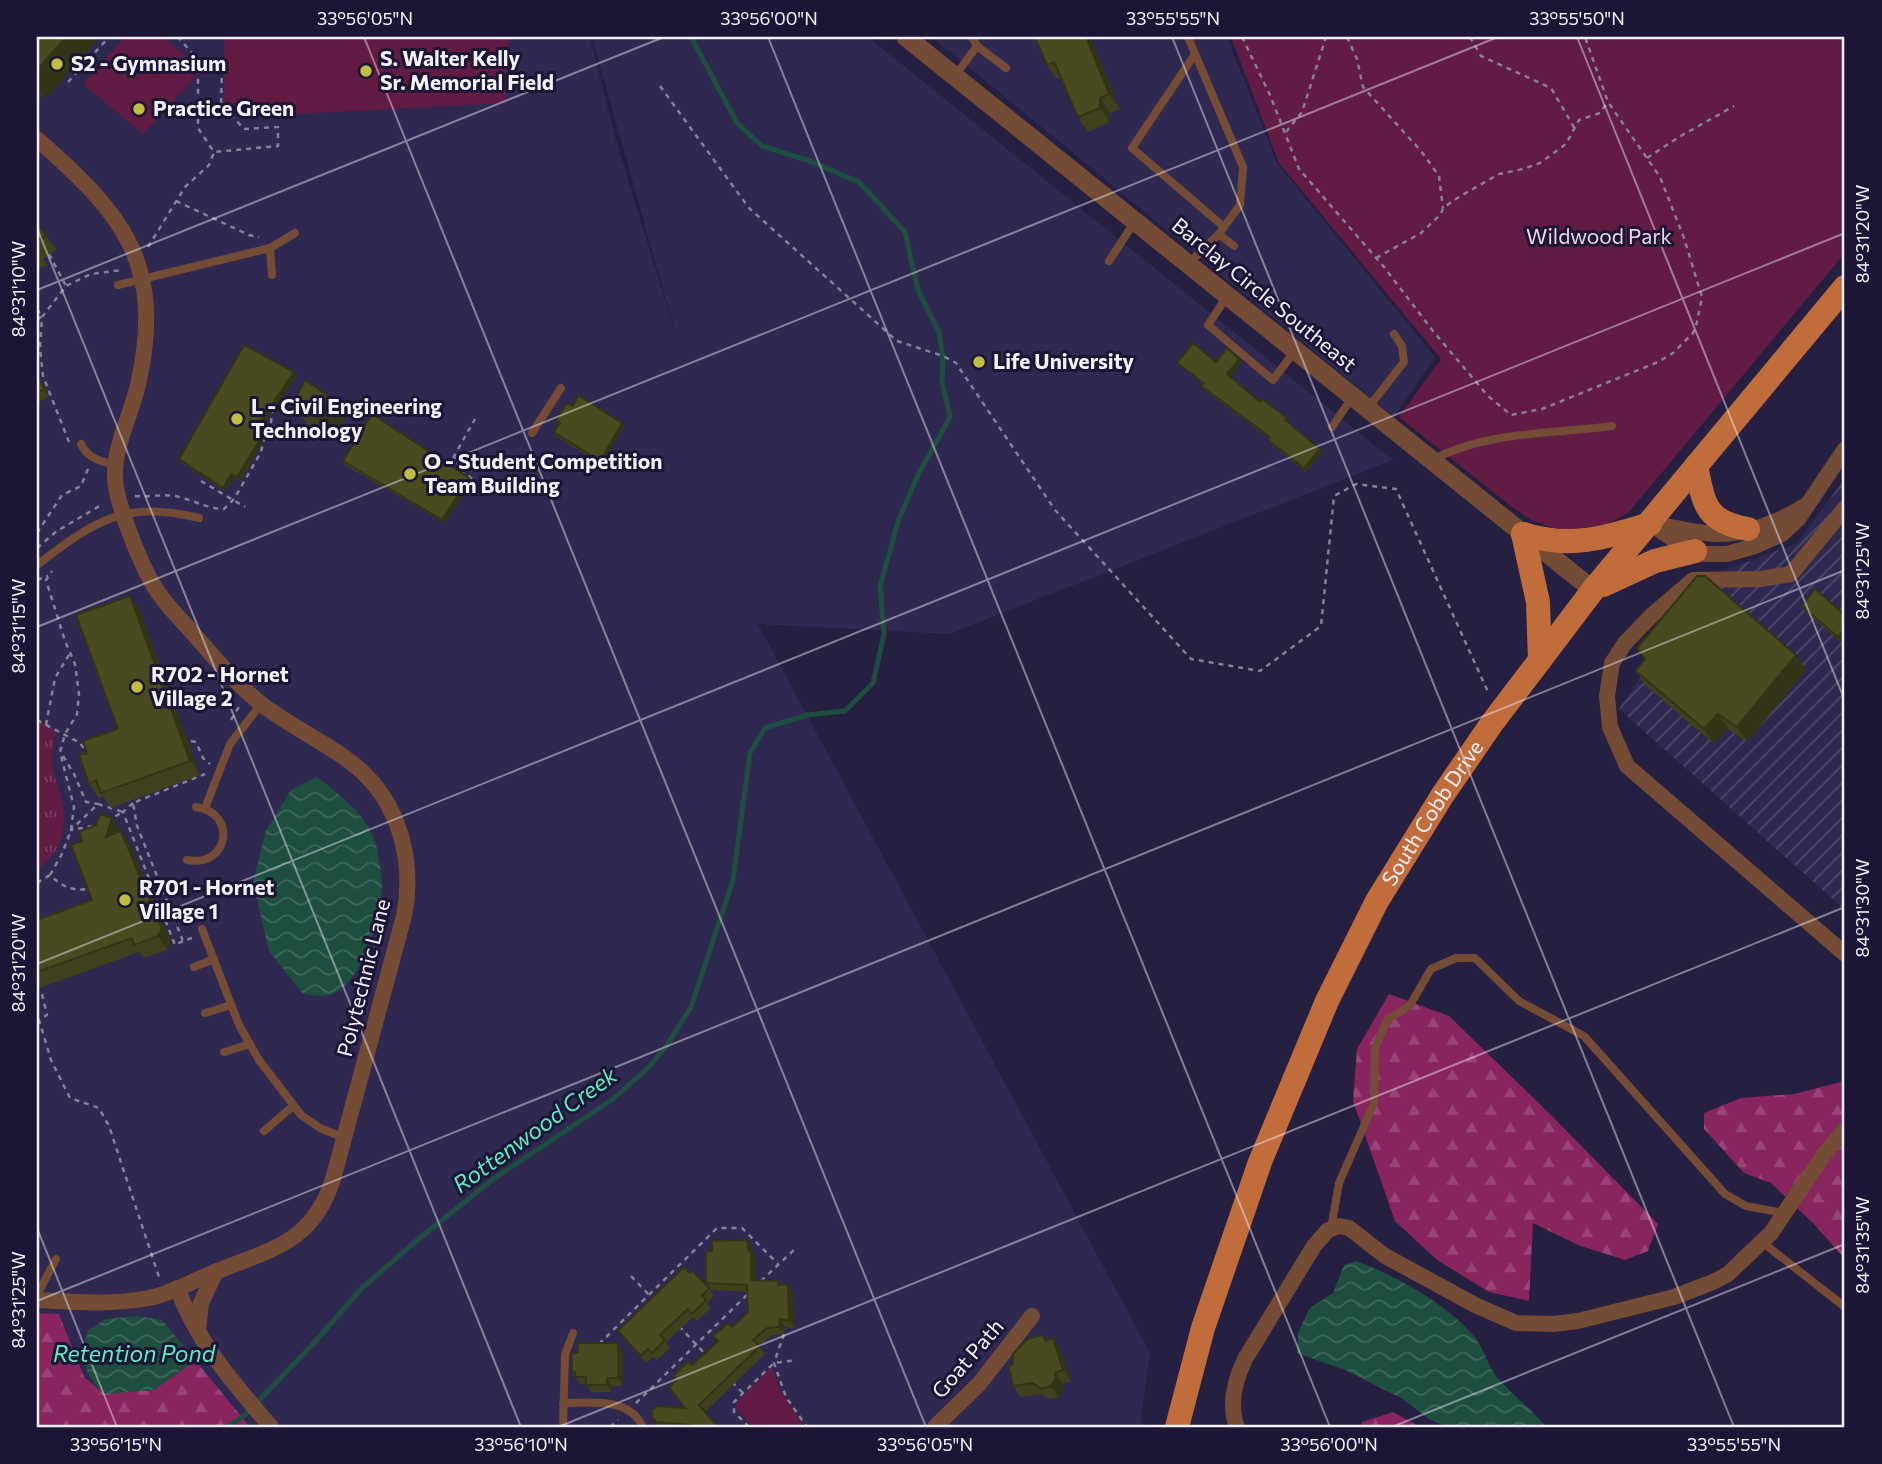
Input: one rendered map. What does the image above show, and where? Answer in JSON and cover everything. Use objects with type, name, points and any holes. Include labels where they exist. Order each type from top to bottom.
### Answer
[{"type":"main road","name":"South Cobb Drive","points":[[1177,1427],[1203,1328],[1280,1109],[1327,1000],[1393,874],[1442,796],[1539,660],[1593,590],[1651,524],[1845,286]]},
{"type":"main road","points":[[1696,466],[1704,501],[1713,516],[1726,524],[1748,529]]},
{"type":"main road","points":[[1523,534],[1545,541],[1586,541],[1610,537],[1651,524]]},
{"type":"main road","points":[[1523,534],[1538,602],[1539,660]]},
{"type":"main road","points":[[1593,590],[1655,561],[1695,551]]},
{"type":"street","name":"Barclay Circle Southeast","points":[[906,37],[1593,590]]},
{"type":"street","name":"Polytechnic Lane","points":[[37,139],[84,181],[114,216],[134,251],[136,280],[147,327],[138,387],[115,465],[117,516],[157,590],[257,709],[354,764],[369,779],[394,815],[405,848],[408,883],[404,916],[327,1196],[303,1230],[275,1248],[149,1298],[96,1303],[37,1297]]},
{"type":"street","points":[[1651,524],[1695,551],[1727,554],[1755,547],[1782,534],[1790,527],[1845,449]]},
{"type":"street","points":[[1651,524],[1715,534],[1748,529],[1781,519],[1807,505]]},
{"type":"street","points":[[1845,508],[1791,574],[1760,579],[1693,580],[1652,615],[1625,643],[1612,663],[1607,696],[1610,727],[1627,766],[1845,954]]},
{"type":"street","points":[[1237,1427],[1233,1397],[1245,1359],[1314,1246],[1331,1229],[1339,1226],[1349,1228],[1385,1256],[1475,1305],[1516,1323],[1578,1321],[1687,1292],[1728,1274],[1771,1233],[1825,1153],[1845,1130]]},
{"type":"street","points":[[199,1337],[201,1303],[216,1271]]},
{"type":"street","points":[[171,1291],[214,1359],[271,1427]]},
{"type":"street","name":"Goat Path","points":[[935,1427],[979,1384],[1032,1316]]},
{"type":"lane","points":[[972,37],[977,46],[1006,68]]},
{"type":"lane","points":[[1188,37],[1243,167],[1240,205],[1221,230],[1189,263]]},
{"type":"lane","points":[[955,76],[977,46]]},
{"type":"lane","points":[[1195,54],[1132,148],[1221,230],[1234,246]]},
{"type":"lane","points":[[1109,261],[1135,220]]},
{"type":"lane","points":[[118,285],[270,248],[295,233]]},
{"type":"lane","points":[[270,248],[272,275]]},
{"type":"lane","points":[[1228,295],[1208,325],[1273,380],[1295,349]]},
{"type":"lane","points":[[1332,427],[1404,362],[1404,351],[1394,334]]},
{"type":"lane","points":[[532,433],[562,388]]},
{"type":"lane","points":[[1432,460],[1445,453],[1506,436],[1612,426]]},
{"type":"lane","points":[[81,444],[86,453],[94,459],[115,465]]},
{"type":"lane","points":[[37,565],[87,530],[117,516],[158,510],[199,518]]},
{"type":"lane","points":[[187,860],[195,862],[209,859],[215,855],[222,843],[221,822],[211,812],[201,808],[230,744],[257,709]]},
{"type":"lane","points":[[203,931],[231,1005],[250,1044],[293,1106],[320,1128],[344,1138]]},
{"type":"lane","points":[[1331,1229],[1339,1183],[1374,1103],[1375,1049],[1380,1034],[1387,1020],[1410,1004],[1431,969],[1456,958],[1475,958],[1519,1000],[1584,1035],[1725,1194],[1746,1206],[1784,1213]]},
{"type":"lane","points":[[194,967],[214,959]]},
{"type":"lane","points":[[205,1013],[231,1005]]},
{"type":"lane","points":[[224,1052],[250,1044]]},
{"type":"lane","points":[[264,1130],[293,1106]]},
{"type":"lane","points":[[1761,1242],[1845,1307]]},
{"type":"lane","points":[[37,1297],[56,1259]]},
{"type":"lane","points":[[563,1427],[565,1355],[573,1332]]},
{"type":"lane","points":[[563,1403],[610,1404],[629,1409],[643,1427]]},
{"type":"path","points":[[68,82],[110,37]]},
{"type":"path","points":[[178,37],[198,60],[198,128],[214,152]]},
{"type":"path","points":[[1242,37],[1270,94],[1299,169],[1376,258],[1488,396],[1511,415],[1542,409],[1658,362],[1673,353],[1693,333],[1698,322],[1702,297],[1684,238],[1660,177],[1608,102],[1585,37]]},
{"type":"path","points":[[1285,133],[1302,112],[1326,37]]},
{"type":"path","points":[[1347,37],[1357,59],[1363,87],[1421,151],[1439,176],[1443,208],[1441,214],[1421,233],[1376,258]]},
{"type":"path","points":[[1470,37],[1481,56],[1551,88],[1575,129]]},
{"type":"path","points":[[198,71],[222,71],[220,104],[244,130],[278,127],[278,146],[214,152]]},
{"type":"path","points":[[660,86],[749,208],[897,341],[956,363],[1055,510],[1191,659],[1260,671],[1321,626],[1334,496],[1356,484],[1396,489],[1499,715]]},
{"type":"path","points":[[1443,208],[1499,174],[1540,163],[1566,144],[1580,120],[1600,113],[1608,102]]},
{"type":"path","points":[[1647,158],[1734,106]]},
{"type":"path","points":[[148,248],[185,187],[209,165],[214,152]]},
{"type":"path","points":[[176,201],[249,235],[263,238]]},
{"type":"path","points":[[49,254],[66,286]]},
{"type":"path","points":[[37,319],[42,317],[66,286],[92,274],[128,269],[136,280]]},
{"type":"path","points":[[37,309],[42,317],[40,348],[43,376],[70,444]]},
{"type":"path","points":[[129,491],[136,496],[170,496],[192,500],[215,509],[224,509],[234,499],[261,452],[271,423],[272,411]]},
{"type":"path","points":[[448,466],[475,419]]},
{"type":"path","points":[[452,460],[472,479]]},
{"type":"path","points":[[37,533],[62,495],[81,486],[90,466],[82,461]]},
{"type":"path","points":[[201,481],[245,507]]},
{"type":"path","points":[[37,548],[57,531],[106,502],[117,516]]},
{"type":"path","points":[[37,883],[50,875],[62,855],[71,830],[74,807],[60,752],[65,734],[77,714],[79,694],[75,664],[46,580],[54,567]]},
{"type":"path","points":[[37,580],[48,576]]},
{"type":"path","points":[[46,725],[54,678],[70,652]]},
{"type":"path","points":[[229,725],[240,705],[257,709]]},
{"type":"path","points":[[37,720],[80,743],[89,756]]},
{"type":"path","points":[[191,741],[196,742],[203,758],[209,764]]},
{"type":"path","points":[[60,752],[74,774],[86,802],[123,812]]},
{"type":"path","points":[[71,830],[99,825],[123,812],[133,803],[204,775],[215,754]]},
{"type":"path","points":[[133,803],[137,826],[183,941]]},
{"type":"path","points":[[71,830],[98,804]]},
{"type":"path","points":[[123,812],[175,945],[203,931]]},
{"type":"path","points":[[50,875],[61,886],[73,891],[92,888]]},
{"type":"path","points":[[42,994],[47,1015],[39,1020],[51,1060],[70,1098],[99,1108],[109,1126],[171,1291]]},
{"type":"path","points":[[599,1344],[717,1228],[741,1228],[779,1265]]},
{"type":"path","points":[[760,1282],[797,1247]]},
{"type":"path","points":[[631,1276],[658,1304]]},
{"type":"path","points":[[610,1427],[751,1291]]},
{"type":"path","points":[[677,1324],[705,1354]]},
{"type":"path","points":[[749,1427],[734,1412],[734,1402],[774,1363],[784,1334]]},
{"type":"path","points":[[774,1363],[797,1360]]},
{"type":"path","points":[[774,1363],[786,1397],[807,1427]]},
{"type":"path","points":[[724,1374],[743,1393]]},
{"type":"shaded area","points":[[37,37],[590,37],[615,137],[679,346],[592,37],[868,37],[1393,460],[949,634],[758,624],[1150,1353],[1140,1427],[47,1427],[37,1405]]},
{"type":"shaded area","points":[[932,37],[1227,37],[1277,163],[1435,357],[1394,417]]},
{"type":"shaded area","points":[[1845,478],[1845,910],[1619,709],[1707,577],[1797,543]]},
{"type":"green space","name":"Practice Green","points":[[125,37],[163,37],[195,64],[195,77],[143,134],[83,84]]},
{"type":"green space","name":"S. Walter Kelly Sr. Memorial Field","points":[[224,37],[509,37],[505,103],[238,117],[224,103]]},
{"type":"green space","name":"Wildwood Park","points":[[1231,37],[1845,37],[1845,253],[1628,513],[1606,525],[1581,531],[1554,528],[1531,520],[1399,417],[1441,359],[1279,163]]},
{"type":"green space","points":[[37,720],[56,730],[52,764],[64,818],[58,846],[46,863],[37,870]]},
{"type":"green space","points":[[1389,994],[1449,1016],[1552,1116],[1658,1224],[1648,1251],[1625,1260],[1578,1245],[1533,1223],[1529,1301],[1489,1292],[1437,1260],[1395,1221],[1353,1101],[1357,1049]]},
{"type":"green space","points":[[1845,1081],[1845,1259],[1814,1224],[1771,1183],[1744,1173],[1704,1129],[1704,1113],[1741,1098],[1794,1094]]},
{"type":"green space","points":[[37,1313],[59,1314],[84,1377],[104,1393],[154,1390],[195,1360],[250,1427],[37,1427]]},
{"type":"green space","points":[[772,1367],[779,1388],[804,1427],[754,1427],[736,1409],[736,1403]]},
{"type":"green space","points":[[1393,1412],[1420,1427],[1361,1427],[1362,1422]]},
{"type":"water","points":[[317,777],[352,806],[366,824],[376,845],[382,883],[378,916],[368,949],[352,978],[342,989],[324,996],[303,994],[269,951],[253,882],[266,831],[291,790]]},
{"type":"water","points":[[1356,1261],[1419,1291],[1462,1323],[1477,1340],[1497,1377],[1546,1427],[1448,1427],[1429,1419],[1403,1399],[1345,1370],[1297,1353],[1298,1333],[1309,1309],[1333,1293],[1344,1265]]},
{"type":"water","name":"Retention Pond","points":[[137,1316],[162,1320],[195,1360],[154,1390],[104,1394],[91,1379],[85,1366],[87,1331],[106,1319]]},
{"type":"building","points":[[37,37],[66,37],[37,70]]},
{"type":"building","points":[[1035,37],[1086,37],[1109,94],[1100,98],[1100,108],[1078,117],[1054,62],[1047,65]]},
{"type":"building","points":[[37,224],[46,235],[37,241]]},
{"type":"building","points":[[1193,343],[1216,362],[1227,348],[1239,359],[1227,374],[1260,402],[1262,399],[1287,418],[1285,420],[1320,449],[1304,468],[1268,440],[1270,437],[1201,386],[1204,383],[1177,363]]},
{"type":"building","name":"L - Civil Engineering Technology","points":[[244,345],[294,372],[259,423],[261,434],[258,443],[237,477],[231,474],[223,488],[179,459]]},
{"type":"building","points":[[39,378],[44,389],[37,393],[37,379]]},
{"type":"building","points":[[305,380],[330,397],[318,418],[293,404]]},
{"type":"building","points":[[578,395],[622,423],[600,461],[554,432],[560,423],[556,420],[567,403],[573,406]]},
{"type":"building","name":"O - Student Competition Team Building","points":[[372,414],[469,478],[442,520],[343,461]]},
{"type":"building","points":[[1697,576],[1705,576],[1796,655],[1737,727],[1718,714],[1704,729],[1636,671],[1645,659],[1637,648]]},
{"type":"building","points":[[1815,589],[1845,615],[1845,628],[1838,637],[1802,606]]},
{"type":"building","name":"R702 - Hornet Village 2","points":[[130,596],[190,761],[101,793],[96,780],[89,784],[79,754],[87,754],[83,741],[118,729],[76,615]]},
{"type":"building","name":"R701 - Hornet Village 1","points":[[100,814],[112,818],[106,837],[121,831],[162,929],[158,936],[134,945],[132,938],[37,972],[37,920],[92,900],[71,845],[82,841],[79,832],[96,825]]},
{"type":"building","points":[[747,1240],[748,1250],[751,1252],[751,1280],[788,1284],[789,1321],[780,1319],[779,1327],[767,1328],[753,1340],[760,1346],[699,1405],[718,1427],[687,1427],[689,1425],[656,1422],[652,1417],[652,1410],[658,1406],[685,1408],[669,1387],[677,1380],[673,1376],[688,1361],[692,1365],[718,1341],[713,1336],[728,1323],[732,1327],[748,1312],[747,1285],[706,1283],[706,1251],[712,1251],[712,1241]]},
{"type":"building","points":[[684,1267],[709,1288],[702,1296],[706,1300],[692,1314],[688,1309],[660,1335],[665,1340],[652,1353],[648,1349],[641,1356],[618,1331]]},
{"type":"building","points":[[1042,1335],[1046,1341],[1053,1338],[1063,1370],[1055,1373],[1051,1386],[1041,1389],[1033,1383],[1013,1386],[1009,1367],[1013,1364],[1013,1354],[1028,1339]]},
{"type":"building","points":[[578,1343],[618,1343],[618,1378],[607,1378],[607,1385],[586,1385],[586,1377],[575,1377],[575,1372],[572,1372],[572,1354],[578,1352]]},
{"type":"waterway","name":"Rottenwood Creek","points":[[229,1427],[246,1414],[313,1344],[361,1289],[416,1241],[492,1180],[613,1099],[649,1067],[665,1048],[691,1007],[733,880],[750,753],[765,728],[807,715],[845,711],[873,683],[884,634],[880,586],[899,519],[918,475],[950,417],[942,381],[943,356],[939,332],[918,290],[905,232],[859,182],[810,161],[762,146],[737,123],[691,37]]},
{"type":"place","name":"S2 - Gymnasium","points":[[57,64]]},
{"type":"place","name":"S. Walter Kelly Sr. Memorial Field","points":[[366,71]]},
{"type":"place","name":"Practice Green","points":[[139,109]]},
{"type":"place","name":"Life University","points":[[979,362]]},
{"type":"place","name":"L - Civil Engineering Technology","points":[[237,419]]},
{"type":"place","name":"O - Student Competition Team Building","points":[[410,474]]},
{"type":"place","name":"R702 - Hornet Village 2","points":[[137,687]]},
{"type":"place","name":"R701 - Hornet Village 1","points":[[125,900]]}]
